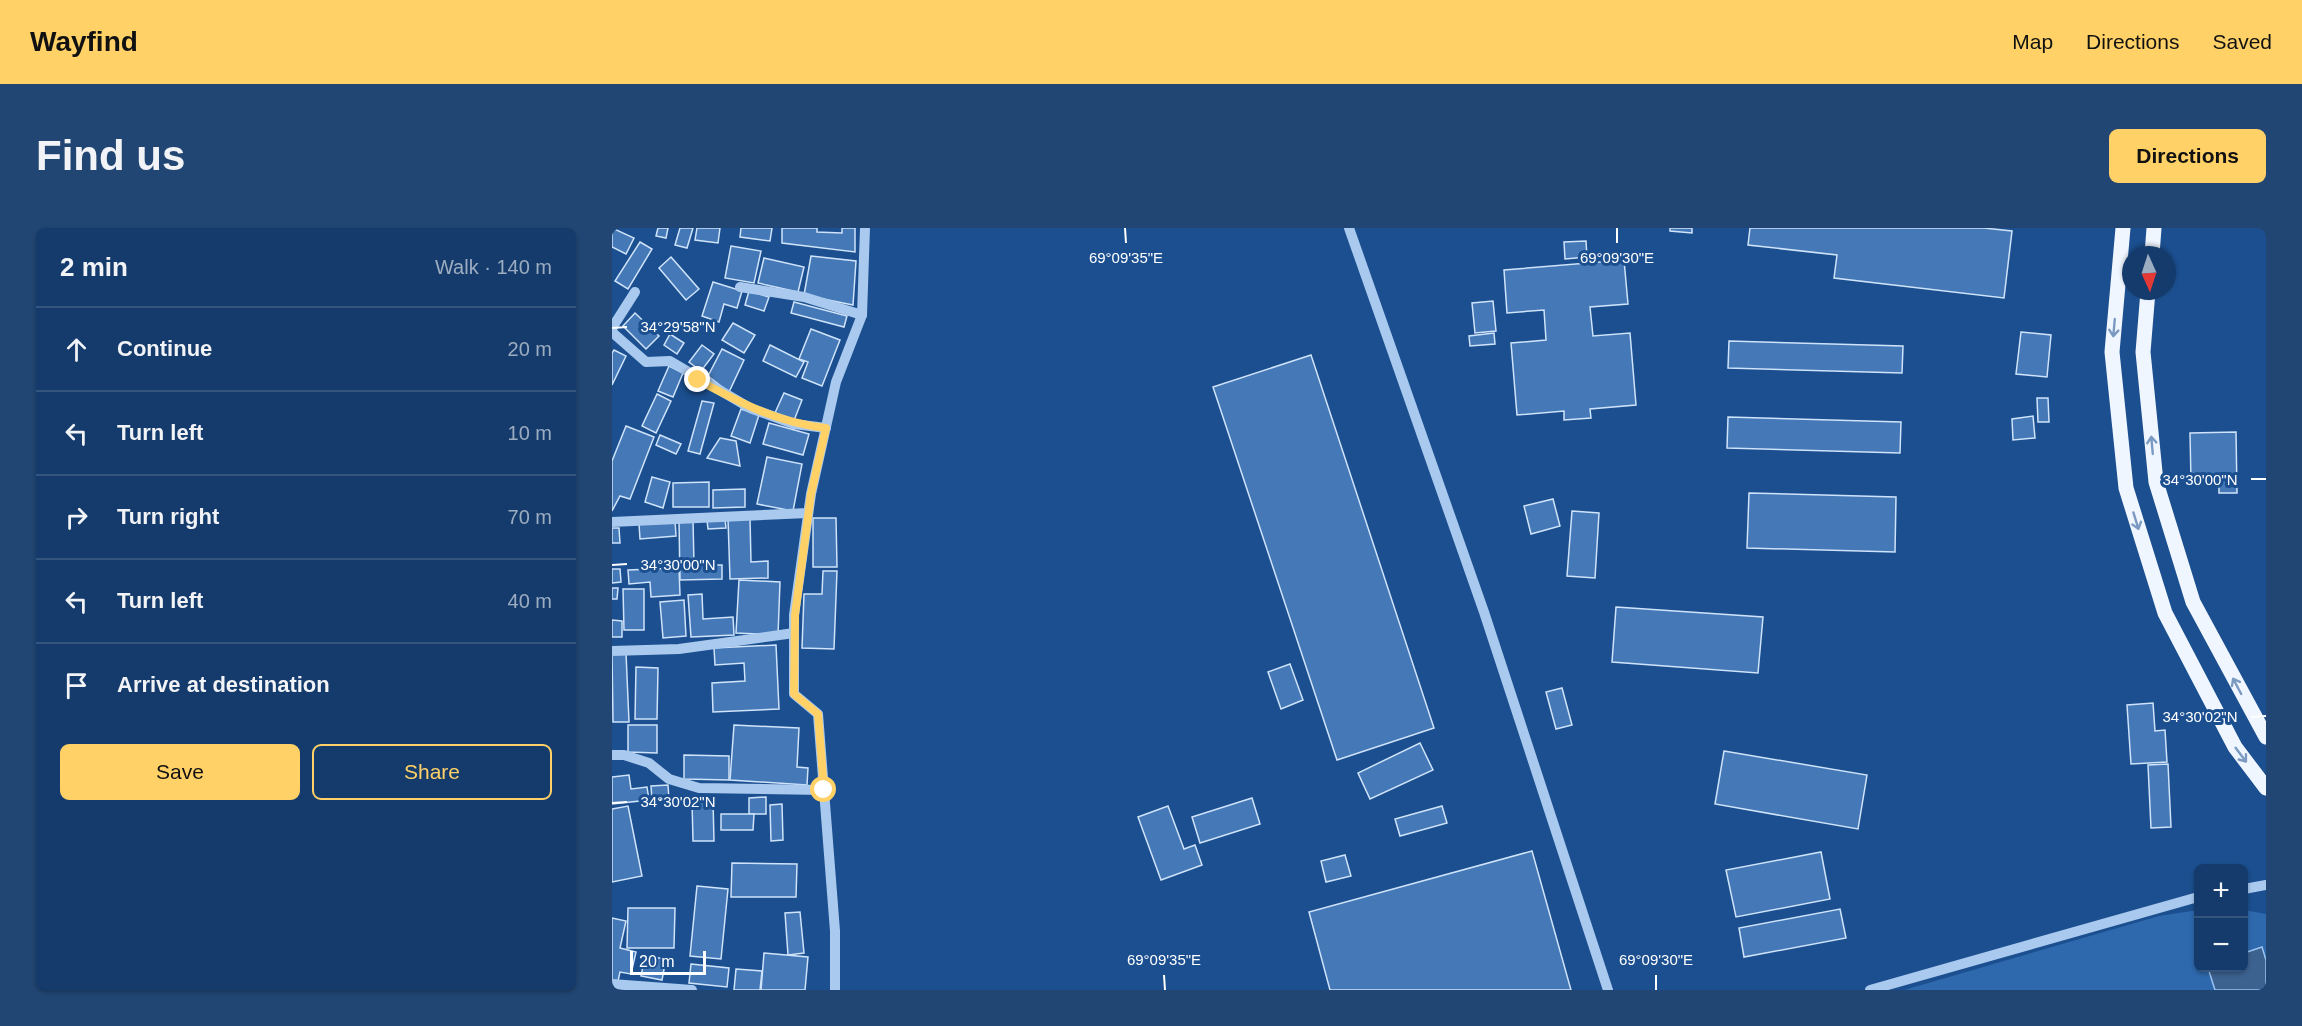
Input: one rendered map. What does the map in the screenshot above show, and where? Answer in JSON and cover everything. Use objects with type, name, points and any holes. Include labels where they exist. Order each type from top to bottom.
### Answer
[{"type":"main road","points":[[2123,228],[2112,352],[2126,488],[2165,613],[2235,747],[2266,788]]},
{"type":"main road","points":[[2153,246],[2154,228]]},
{"type":"main road","points":[[2147,300],[2143,352],[2156,482],[2193,602],[2266,737]]},
{"type":"street","points":[[835,990],[836,931],[818,714],[794,694],[794,633],[808,513],[826,428],[836,382],[862,315],[865,228]]},
{"type":"street","points":[[1349,228],[1484,612],[1608,990]]},
{"type":"street","points":[[740,287],[804,297],[862,315]]},
{"type":"street","points":[[635,292],[612,328],[613,333],[646,362],[670,361],[750,408],[794,424],[826,428]]},
{"type":"street","points":[[612,522],[808,513]]},
{"type":"street","points":[[612,651],[679,649],[794,633]]},
{"type":"street","points":[[612,755],[624,755],[649,763],[669,779],[699,788],[824,790]]},
{"type":"street","points":[[2248,888],[2266,885]]},
{"type":"street","points":[[1870,990],[2194,898]]},
{"type":"street","points":[[612,984],[692,990]]},
{"type":"shaded area","points":[[2194,911],[2194,972],[2248,972],[2248,911],[2266,914],[2266,990],[1904,990],[2159,916]]},
{"type":"shaded area","points":[[2262,947],[2266,960],[2266,990],[2215,990],[2209,972],[2248,972],[2248,952]]},
{"type":"building","points":[[612,228],[634,238],[626,254],[612,247]]},
{"type":"building","points":[[658,228],[668,228],[666,238],[656,236]]},
{"type":"building","points":[[680,228],[693,228],[687,248],[675,245]]},
{"type":"building","points":[[697,228],[720,228],[718,243],[695,240]]},
{"type":"building","points":[[741,228],[772,228],[770,241],[740,237]]},
{"type":"building","points":[[782,228],[817,228],[817,232],[842,233],[842,228],[855,228],[855,252],[782,243]]},
{"type":"building","points":[[1670,228],[1692,228],[1692,233],[1670,231]]},
{"type":"building","points":[[1750,228],[1984,228],[2012,231],[2004,298],[1834,278],[1837,255],[1748,245]]},
{"type":"building","points":[[1586,241],[1587,257],[1565,259],[1564,242]]},
{"type":"building","points":[[640,242],[652,249],[628,289],[615,281]]},
{"type":"building","points":[[731,246],[761,251],[754,283],[725,278]]},
{"type":"building","points":[[811,256],[856,261],[853,305],[804,295]]},
{"type":"building","points":[[671,257],[699,289],[686,300],[659,268]]},
{"type":"building","points":[[764,258],[804,267],[798,292],[758,283]]},
{"type":"building","points":[[1624,260],[1628,304],[1590,307],[1593,336],[1630,333],[1636,405],[1590,409],[1591,418],[1564,420],[1564,411],[1517,415],[1511,343],[1546,340],[1544,310],[1507,313],[1504,270]]},
{"type":"building","points":[[713,282],[742,291],[737,308],[724,304],[719,322],[702,316]]},
{"type":"building","points":[[749,291],[769,297],[764,311],[745,305]]},
{"type":"building","points":[[1493,301],[1496,331],[1475,333],[1472,303]]},
{"type":"building","points":[[794,302],[847,316],[844,327],[791,313]]},
{"type":"building","points":[[635,313],[659,336],[646,349],[623,326]]},
{"type":"building","points":[[733,323],[755,335],[744,353],[722,340]]},
{"type":"building","points":[[811,329],[840,340],[822,386],[802,378],[808,362],[799,359]]},
{"type":"building","points":[[2021,332],[2051,335],[2047,377],[2016,374]]},
{"type":"building","points":[[1494,333],[1495,344],[1470,346],[1469,336]]},
{"type":"building","points":[[670,334],[684,343],[677,354],[664,345]]},
{"type":"building","points":[[1729,341],[1903,346],[1902,373],[1728,368]]},
{"type":"building","points":[[702,345],[714,354],[701,371],[689,362]]},
{"type":"building","points":[[770,345],[804,362],[796,377],[763,361]]},
{"type":"building","points":[[722,349],[744,360],[729,392],[708,376]]},
{"type":"building","points":[[614,350],[626,356],[612,385],[612,353]]},
{"type":"building","points":[[1311,355],[1434,728],[1337,760],[1213,387]]},
{"type":"building","points":[[669,366],[683,373],[673,397],[658,391]]},
{"type":"building","points":[[784,393],[802,400],[793,423],[774,415]]},
{"type":"building","points":[[657,394],[671,401],[656,433],[642,426]]},
{"type":"building","points":[[2037,398],[2048,398],[2049,422],[2038,422]]},
{"type":"building","points":[[702,401],[714,403],[700,454],[688,451]]},
{"type":"building","points":[[741,409],[759,415],[750,443],[731,436]]},
{"type":"building","points":[[2033,416],[2035,438],[2013,440],[2012,419]]},
{"type":"building","points":[[1728,417],[1901,422],[1900,453],[1727,448]]},
{"type":"building","points":[[769,423],[809,434],[803,455],[763,444]]},
{"type":"building","points":[[626,426],[654,437],[630,499],[620,496],[612,511],[612,461]]},
{"type":"building","points":[[2236,432],[2237,493],[2219,493],[2219,480],[2191,481],[2190,433]]},
{"type":"building","points":[[660,435],[681,444],[676,454],[656,445]]},
{"type":"building","points":[[720,438],[736,441],[740,466],[707,458]]},
{"type":"building","points":[[767,457],[802,464],[793,511],[757,504]]},
{"type":"building","points":[[652,477],[670,482],[663,508],[645,502]]},
{"type":"building","points":[[709,482],[709,507],[673,507],[673,483]]},
{"type":"building","points":[[745,489],[745,507],[713,508],[713,490]]},
{"type":"building","points":[[1749,493],[1896,497],[1895,552],[1747,548]]},
{"type":"building","points":[[1553,499],[1560,526],[1531,534],[1524,506]]},
{"type":"building","points":[[1572,511],[1599,513],[1595,578],[1567,576]]},
{"type":"building","points":[[750,518],[751,562],[768,561],[768,578],[730,579],[728,519]]},
{"type":"building","points":[[813,518],[836,518],[837,567],[813,567]]},
{"type":"building","points":[[725,519],[726,528],[708,529],[707,520]]},
{"type":"building","points":[[675,520],[676,536],[640,539],[639,524]]},
{"type":"building","points":[[693,520],[694,565],[722,565],[722,579],[680,580],[679,521]]},
{"type":"building","points":[[612,528],[619,528],[620,543],[612,543]]},
{"type":"building","points":[[679,568],[680,595],[651,597],[650,582],[629,584],[628,570]]},
{"type":"building","points":[[612,569],[620,569],[621,582],[612,583]]},
{"type":"building","points":[[823,571],[837,571],[834,649],[802,648],[804,594],[822,594]]},
{"type":"building","points":[[739,580],[780,582],[778,635],[736,633]]},
{"type":"building","points":[[612,588],[618,588],[617,599],[612,599]]},
{"type":"building","points":[[623,589],[644,589],[644,630],[624,630]]},
{"type":"building","points":[[702,594],[703,619],[733,617],[734,635],[691,637],[688,595]]},
{"type":"building","points":[[684,600],[686,636],[663,638],[660,602]]},
{"type":"building","points":[[1616,607],[1763,617],[1758,673],[1612,662]]},
{"type":"building","points":[[612,620],[622,621],[622,637],[612,637]]},
{"type":"building","points":[[776,645],[779,709],[713,712],[712,683],[745,681],[744,663],[715,665],[714,648]]},
{"type":"building","points":[[626,653],[629,722],[613,722],[612,654]]},
{"type":"building","points":[[1290,664],[1303,700],[1281,709],[1268,672]]},
{"type":"building","points":[[636,667],[658,668],[657,719],[635,719]]},
{"type":"building","points":[[1562,688],[1572,725],[1556,729],[1546,692]]},
{"type":"building","points":[[2153,703],[2155,731],[2165,730],[2167,762],[2131,764],[2127,705]]},
{"type":"building","points":[[628,725],[657,725],[657,753],[628,752]]},
{"type":"building","points":[[734,725],[799,728],[797,767],[808,768],[807,785],[730,780]]},
{"type":"building","points":[[1420,743],[1433,770],[1370,799],[1358,773]]},
{"type":"building","points":[[1724,751],[1867,775],[1858,829],[1715,804]]},
{"type":"building","points":[[684,755],[729,756],[729,780],[684,779]]},
{"type":"building","points":[[2168,764],[2171,827],[2151,828],[2148,765]]},
{"type":"building","points":[[629,775],[631,789],[647,787],[649,800],[612,804],[612,777]]},
{"type":"building","points":[[668,785],[669,799],[652,800],[651,786]]},
{"type":"building","points":[[766,797],[766,814],[749,814],[749,798]]},
{"type":"building","points":[[1252,798],[1260,824],[1200,843],[1192,817]]},
{"type":"building","points":[[713,801],[714,841],[693,841],[692,802]]},
{"type":"building","points":[[782,804],[783,840],[771,841],[770,805]]},
{"type":"building","points":[[628,806],[642,876],[612,882],[612,809]]},
{"type":"building","points":[[1168,806],[1184,849],[1195,845],[1202,865],[1161,880],[1138,817]]},
{"type":"building","points":[[1442,806],[1447,823],[1400,836],[1395,819]]},
{"type":"building","points":[[721,814],[754,814],[753,830],[721,830]]},
{"type":"building","points":[[1532,851],[1571,990],[1330,990],[1309,912]]},
{"type":"building","points":[[1821,852],[1830,899],[1736,917],[1726,870]]},
{"type":"building","points":[[1345,855],[1351,876],[1326,882],[1321,861]]},
{"type":"building","points":[[732,863],[797,864],[796,897],[731,897]]},
{"type":"building","points":[[697,886],[728,889],[721,959],[690,956]]},
{"type":"building","points":[[628,908],[675,908],[674,948],[627,948]]},
{"type":"building","points":[[1840,909],[1846,938],[1744,957],[1739,928]]},
{"type":"building","points":[[800,912],[804,953],[788,955],[785,913]]},
{"type":"building","points":[[612,918],[626,921],[620,948],[636,952],[631,974],[620,972],[618,981],[612,980]]},
{"type":"building","points":[[764,953],[808,957],[805,990],[761,990]]},
{"type":"building","points":[[645,956],[666,959],[662,980],[641,976]]},
{"type":"building","points":[[691,964],[729,968],[727,987],[689,983]]},
{"type":"building","points":[[736,969],[762,971],[760,990],[734,990]]},
{"type":"route","points":[[698,380],[750,408],[794,424],[826,428],[811,494],[795,615],[794,694],[818,714],[824,790]]}]
